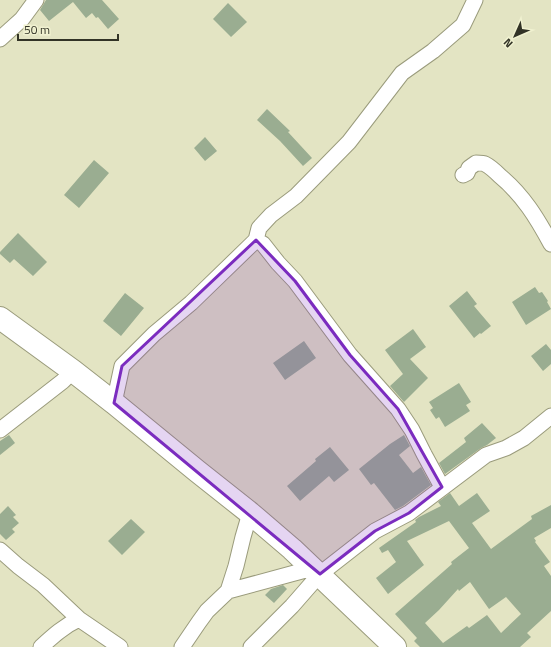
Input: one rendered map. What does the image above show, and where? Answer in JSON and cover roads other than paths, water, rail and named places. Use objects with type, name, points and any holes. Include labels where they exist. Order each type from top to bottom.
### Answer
[{"type":"street","points":[[0,39],[22,19],[36,0]]},
{"type":"street","points":[[114,403],[122,366],[154,334],[191,303],[256,240],[259,228],[271,215],[296,196],[349,142],[402,72],[433,51],[463,25],[475,0]]},
{"type":"street","points":[[463,175],[476,163],[485,164],[497,173],[512,186],[525,202],[551,244]]},
{"type":"street","points":[[256,240],[263,244],[295,281],[350,355],[398,410],[412,430],[442,487]]},
{"type":"street","points":[[0,318],[73,371],[250,513],[316,571],[395,647]]},
{"type":"street","points":[[0,430],[63,381],[73,371]]},
{"type":"street","points":[[228,591],[316,571],[375,531],[409,512],[486,455],[506,448],[524,438],[551,416]]},
{"type":"street","points":[[182,647],[207,611],[228,591],[250,513]]},
{"type":"street","points":[[0,550],[43,585],[79,619],[120,647]]},
{"type":"street","points":[[251,647],[292,606],[316,571]]},
{"type":"street","points":[[41,647],[67,625],[79,619]]}]
